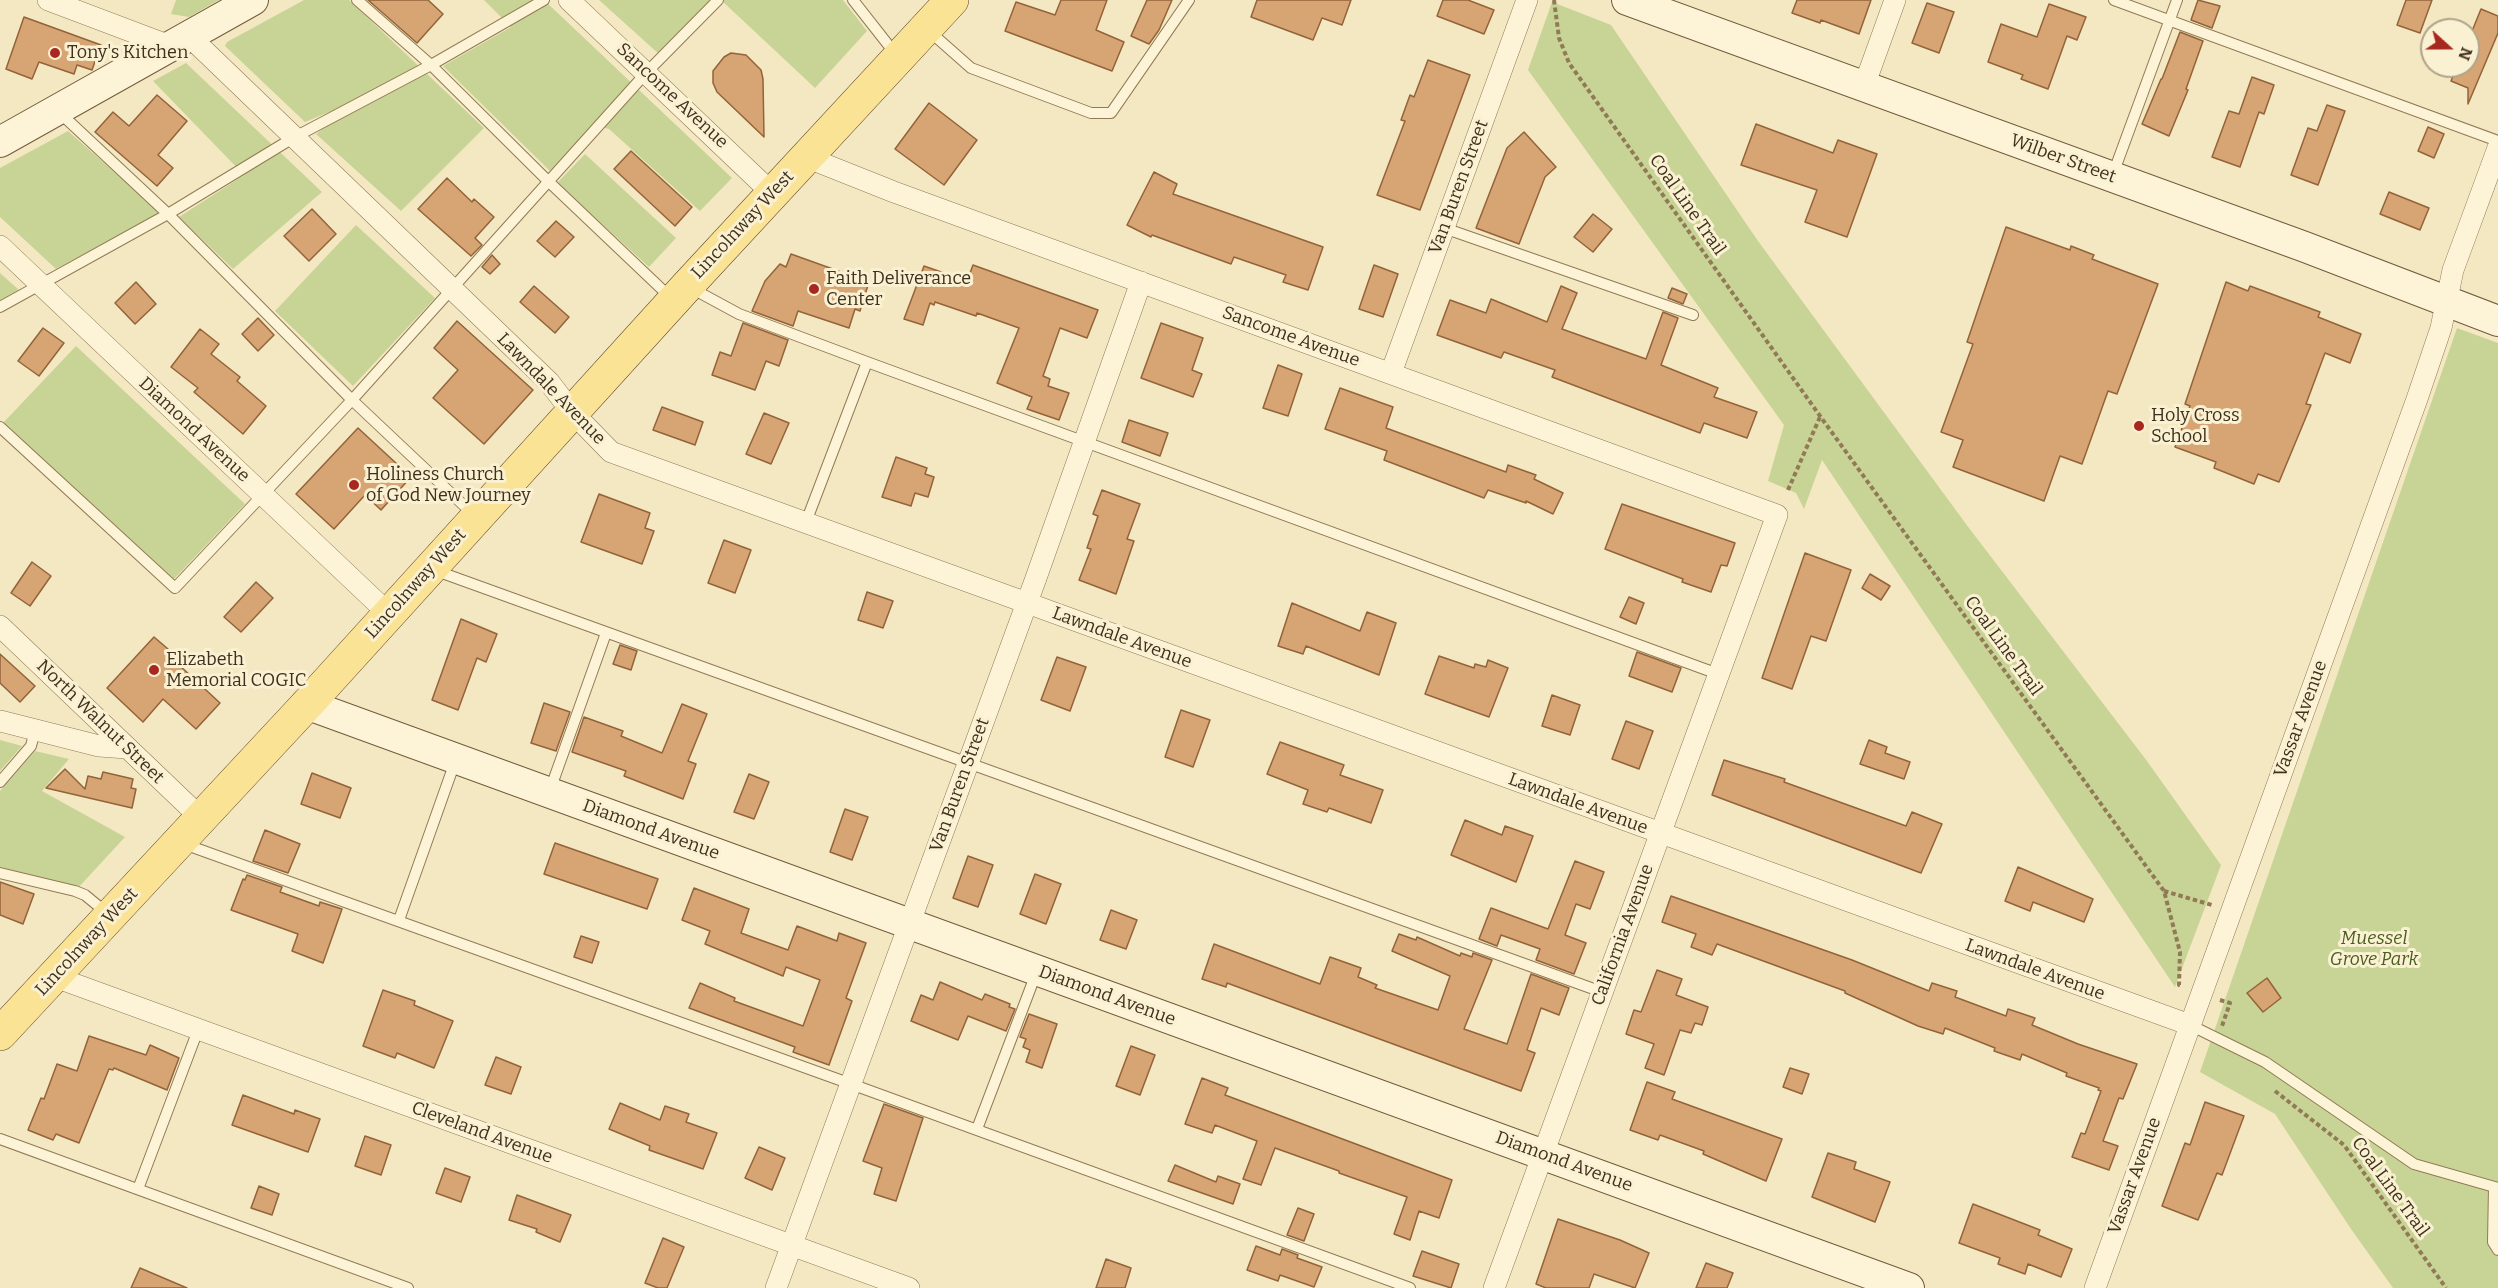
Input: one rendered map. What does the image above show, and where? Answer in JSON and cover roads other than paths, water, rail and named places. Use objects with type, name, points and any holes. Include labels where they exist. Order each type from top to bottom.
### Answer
[{"type":"main road","name":"Lincolnway West","points":[[0,1034],[431,569],[572,412],[952,0]]},
{"type":"street","points":[[48,0],[180,41]]},
{"type":"street","points":[[0,142],[253,0]]},
{"type":"street","name":"Sancome Avenue","points":[[569,0],[773,194]]},
{"type":"street","name":"Van Buren Street","points":[[1391,373],[1527,0]]},
{"type":"street","name":"Wilber Street","points":[[1627,0],[2305,247],[2498,321]]},
{"type":"street","points":[[1864,86],[1895,0]]},
{"type":"street","name":"Lawndale Avenue","points":[[180,41],[293,138],[452,289],[549,382],[572,412],[611,452],[2190,1025]]},
{"type":"street","name":"Vassar Avenue","points":[[2095,1288],[2417,399],[2441,328],[2453,270],[2498,148]]},
{"type":"street","name":"Sancome Avenue","points":[[806,157],[894,192],[1777,515]]},
{"type":"street","name":"Diamond Avenue","points":[[0,246],[389,614]]},
{"type":"street","name":"Van Buren Street","points":[[776,1288],[1027,603],[1141,282]]},
{"type":"street","name":"California Avenue","points":[[1494,1288],[1777,515]]},
{"type":"street","name":"North Walnut Street","points":[[0,626],[201,818]]},
{"type":"street","name":"Diamond Avenue","points":[[306,704],[1909,1288]]},
{"type":"street","points":[[0,721],[99,746],[127,748]]},
{"type":"street","name":"Cleveland Avenue","points":[[55,977],[909,1288]]},
{"type":"lane","points":[[357,0],[431,65],[548,181],[595,223],[681,293],[1718,674]]},
{"type":"lane","points":[[0,307],[168,214],[293,138],[431,65],[544,0]]},
{"type":"lane","points":[[0,427],[176,588],[352,400],[646,73],[718,0]]},
{"type":"lane","points":[[853,0],[863,17],[898,58]]},
{"type":"lane","points":[[926,28],[971,68],[1091,113],[1111,112],[1189,0]]},
{"type":"lane","points":[[2114,0],[2498,141]]},
{"type":"lane","points":[[2112,177],[2177,0]]},
{"type":"lane","points":[[57,110],[168,214],[352,400],[477,518]]},
{"type":"lane","points":[[1444,228],[1693,315]]},
{"type":"lane","points":[[806,522],[867,362]]},
{"type":"lane","points":[[431,569],[1602,992]]},
{"type":"lane","points":[[549,793],[606,633]]},
{"type":"lane","points":[[0,782],[31,746],[35,730]]},
{"type":"lane","points":[[399,920],[456,759]]},
{"type":"lane","points":[[178,842],[851,1083],[1410,1288]]},
{"type":"lane","points":[[0,873],[75,891],[85,895],[111,916]]},
{"type":"lane","points":[[977,1129],[1037,971]]},
{"type":"lane","points":[[2190,1025],[2265,1062],[2415,1164],[2496,1187],[2493,1242],[2498,1250]]},
{"type":"lane","points":[[138,1189],[198,1030]]},
{"type":"lane","points":[[0,1139],[386,1284],[408,1288]]},
{"type":"place","name":"Tony's Kitchen","points":[[55,53]]},
{"type":"place","name":"Faith Deliverance Center","points":[[814,289]]},
{"type":"place","name":"Holy Cross School","points":[[2139,426]]},
{"type":"place","name":"Holiness Church of God New Journey","points":[[354,485]]},
{"type":"place","name":"Elizabeth Memorial COGIC","points":[[154,670]]},
{"type":"park label","name":"Muessel Grove Park","points":[[2374,949]]}]
